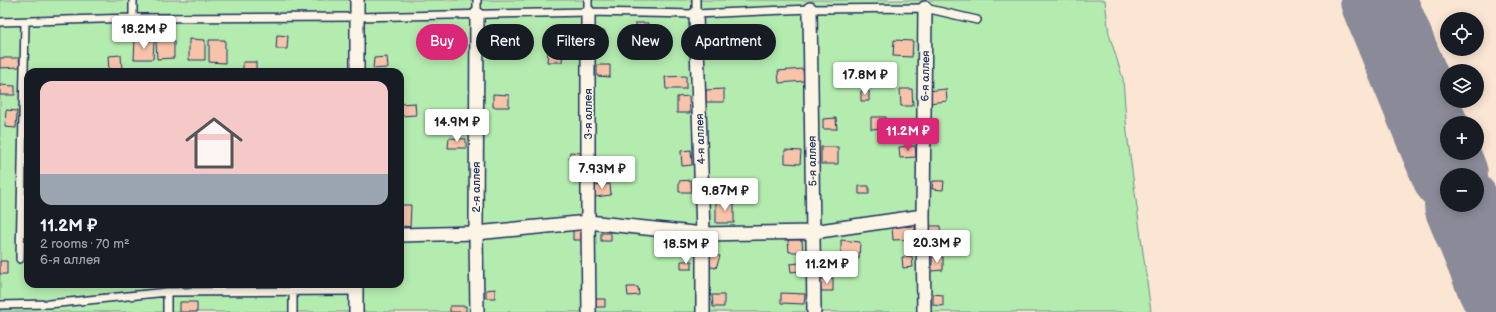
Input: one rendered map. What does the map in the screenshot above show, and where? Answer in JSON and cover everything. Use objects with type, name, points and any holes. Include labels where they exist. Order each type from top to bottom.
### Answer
[{"type":"street","points":[[356,68],[357,0]]},
{"type":"street","name":"5-я аллея","points":[[810,4],[814,312]]},
{"type":"street","name":"6-я аллея","points":[[924,312],[923,216],[925,4]]},
{"type":"street","name":"3-я аллея","points":[[588,6],[589,312]]},
{"type":"street","name":"2-я аллея","points":[[477,14],[477,312]]},
{"type":"street","name":"4-я аллея","points":[[696,14],[703,234],[703,312]]},
{"type":"street","points":[[404,234],[476,233],[588,222],[703,234],[813,232],[923,216]]},
{"type":"street","points":[[356,288],[356,312]]},
{"type":"lane","points":[[133,0],[133,18]]},
{"type":"lane","points":[[477,0],[477,14]]},
{"type":"lane","points":[[696,0],[696,14]]},
{"type":"lane","points":[[0,22],[133,18],[357,17],[477,14],[588,6],[696,14],[810,4],[925,4],[977,20]]},
{"type":"lane","points":[[24,68],[25,22]]},
{"type":"lane","points":[[20,259],[24,69]]},
{"type":"lane","points":[[0,305],[49,304],[167,292],[293,292],[356,288]]},
{"type":"lane","points":[[167,292],[167,312]]},
{"type":"lane","points":[[293,292],[293,312]]},
{"type":"lane","points":[[49,304],[50,312]]},
{"type":"green space","points":[[0,0],[1105,0],[1109,34],[1123,79],[1127,133],[1151,312],[0,312]]},
{"type":"building","points":[[636,23],[648,23],[648,24]]},
{"type":"building","points":[[277,35],[288,36],[287,49],[276,49]]},
{"type":"building","points":[[189,39],[205,40],[205,60],[189,60]]},
{"type":"building","points":[[135,40],[154,41],[153,59],[134,59]]},
{"type":"building","points":[[174,40],[174,58],[157,59],[156,41]]},
{"type":"building","points":[[209,40],[225,40],[225,63],[209,62]]},
{"type":"building","points":[[894,40],[913,41],[912,57],[893,56]]},
{"type":"building","points":[[121,55],[122,68],[109,68],[108,56]]},
{"type":"building","points":[[387,57],[388,68],[373,68],[374,58]]},
{"type":"building","points":[[0,58],[19,58],[20,67],[0,68]]},
{"type":"building","points":[[547,60],[562,60],[562,62],[547,62]]},
{"type":"building","points":[[243,62],[256,62],[256,68],[243,68]]},
{"type":"building","points":[[597,65],[610,65],[610,77],[597,76]]},
{"type":"building","points":[[803,69],[804,81],[779,83],[778,71]]},
{"type":"building","points":[[686,76],[686,89],[666,89],[665,77]]},
{"type":"building","points":[[0,85],[15,86],[15,95],[0,95]]},
{"type":"building","points":[[724,89],[724,102],[706,102],[706,90]]},
{"type":"building","points":[[900,89],[912,89],[913,106],[901,106]]},
{"type":"building","points":[[946,89],[947,101],[929,103],[928,91]]},
{"type":"building","points":[[861,91],[869,91],[869,101],[861,101]]},
{"type":"building","points":[[493,94],[509,95],[509,107],[493,107]]},
{"type":"building","points":[[689,96],[690,113],[677,113],[677,97]]},
{"type":"building","points":[[415,103],[416,115],[404,116],[404,104]]},
{"type":"building","points":[[6,110],[17,111],[16,128],[5,127]]},
{"type":"building","points":[[871,117],[886,117],[886,128],[871,129]]},
{"type":"building","points":[[836,118],[837,129],[823,129],[823,119]]},
{"type":"building","points":[[449,138],[466,139],[466,148],[448,148]]},
{"type":"building","points":[[915,146],[916,157],[900,158],[899,147]]},
{"type":"building","points":[[821,147],[838,147],[838,164],[821,164]]},
{"type":"building","points":[[691,150],[692,165],[682,166],[681,151]]},
{"type":"building","points":[[785,150],[801,151],[800,164],[785,163]]},
{"type":"building","points":[[570,152],[582,153],[582,160],[569,159]]},
{"type":"building","points":[[691,180],[692,192],[679,192],[679,181]]},
{"type":"building","points":[[933,181],[944,181],[943,190],[932,189]]},
{"type":"building","points":[[610,184],[611,195],[595,197],[593,186]]},
{"type":"building","points":[[859,186],[869,186],[869,194],[859,194]]},
{"type":"building","points":[[716,201],[734,201],[734,223],[716,223]]},
{"type":"building","points":[[404,205],[411,205],[410,227],[404,226]]},
{"type":"building","points":[[915,226],[915,239],[893,240],[892,227]]},
{"type":"building","points":[[930,226],[940,226],[941,239],[931,239]]},
{"type":"building","points":[[573,229],[584,230],[583,240],[573,240]]},
{"type":"building","points":[[601,233],[611,233],[611,241],[601,241]]},
{"type":"building","points":[[788,240],[802,240],[803,252],[789,252]]},
{"type":"building","points":[[841,240],[860,242],[859,259],[841,257]]},
{"type":"building","points":[[710,254],[720,256],[716,268],[707,266]]},
{"type":"building","points":[[912,256],[913,267],[903,268],[902,257]]},
{"type":"building","points":[[932,257],[943,257],[943,270],[932,271]]},
{"type":"building","points":[[0,261],[7,261],[7,274],[0,274]]},
{"type":"building","points":[[681,261],[692,261],[692,269],[681,269]]},
{"type":"building","points":[[800,263],[800,271],[791,272],[790,264]]},
{"type":"building","points":[[833,278],[833,291],[821,291],[820,279]]},
{"type":"building","points":[[627,287],[638,287],[639,295],[628,296]]},
{"type":"building","points":[[495,289],[495,298],[486,298],[486,290]]},
{"type":"building","points":[[781,293],[805,294],[804,304],[781,303]]},
{"type":"building","points":[[933,294],[943,295],[943,306],[933,305]]},
{"type":"building","points":[[712,295],[724,295],[724,307],[713,307]]},
{"type":"building","points":[[592,299],[605,299],[605,307],[592,307]]},
{"type":"building","points":[[180,302],[197,302],[197,312],[180,312]]},
{"type":"building","points":[[450,306],[466,306],[466,312],[450,312]]},
{"type":"runway","points":[[1378,0],[1447,168]]},
{"type":"runway","points":[[1465,212],[1496,288]]}]
